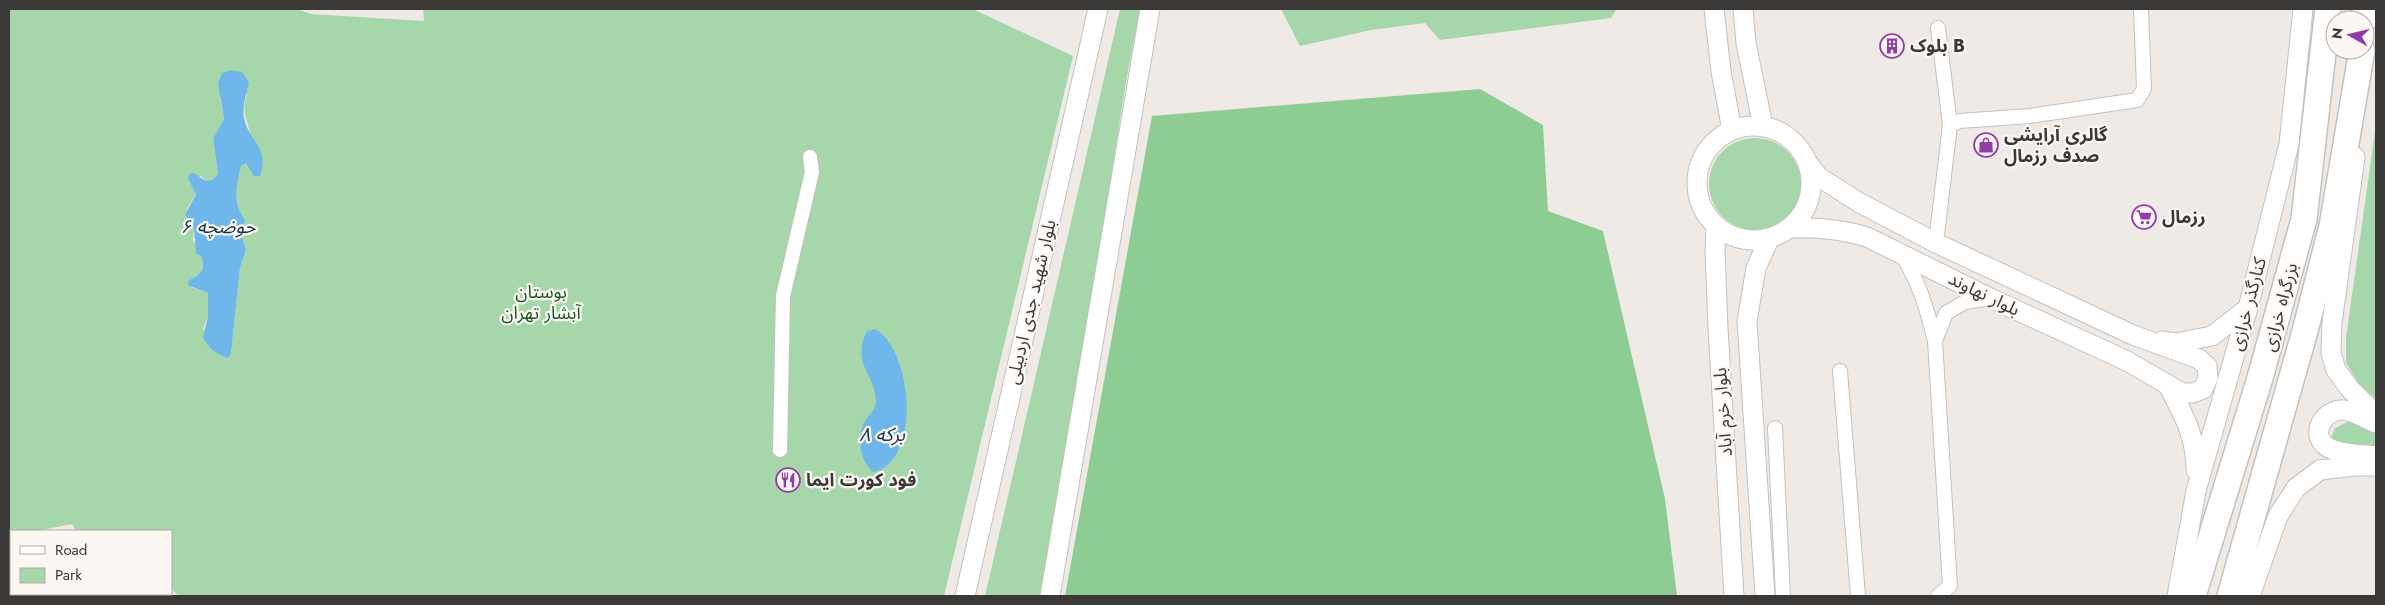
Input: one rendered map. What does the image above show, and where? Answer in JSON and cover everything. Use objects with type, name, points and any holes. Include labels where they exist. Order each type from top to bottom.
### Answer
[{"type":"highway","name":"بزرگراه خرازی","points":[[2193,596],[2260,378],[2304,219],[2328,9]]},
{"type":"highway","name":"بزرگراه خرازی","points":[[2230,596],[2302,341],[2332,226],[2360,60]]},
{"type":"street","name":"بلوار شهید جدی اردبیلی","points":[[965,596],[1098,9]]},
{"type":"street","points":[[1050,596],[1150,9]]},
{"type":"street","points":[[1714,9],[1721,72],[1732,130]]},
{"type":"street","points":[[1743,9],[1746,43],[1763,126]]},
{"type":"street","points":[[1950,125],[1959,122],[2030,116],[2136,100],[2144,88],[2141,9]]},
{"type":"street","name":"کنارگذر خرازی","points":[[2177,596],[2196,490],[2248,308],[2289,144],[2303,9]]},
{"type":"street","points":[[1936,243],[1950,125],[1938,28]]},
{"type":"street","points":[[2362,60],[2362,105],[2346,233],[2332,323],[2331,353],[2336,370],[2350,389],[2376,415]]},
{"type":"street","points":[[1747,126],[1763,126],[1778,130],[1791,138],[1801,150],[1808,163],[1812,181],[1809,199],[1802,215],[1790,228],[1769,239],[1750,241],[1732,237],[1716,227],[1704,212],[1697,194],[1697,174],[1703,156],[1715,140],[1732,130],[1747,126]]},
{"type":"street","points":[[780,450],[783,296],[812,172],[810,157]]},
{"type":"street","name":"بلوار نهاوند","points":[[1808,163],[1819,177],[1860,203],[1936,243],[2134,335]]},
{"type":"street","name":"بلوار خرم آباد","points":[[1716,227],[1718,328],[1734,596]]},
{"type":"street","name":"بلوار نهاوند","points":[[1790,228],[1816,227],[1846,231],[1867,237],[1990,298],[2127,360],[2160,379],[2169,387]]},
{"type":"street","name":"بلوار خرم آباد","points":[[1765,596],[1746,321],[1756,268],[1769,239]]},
{"type":"street","points":[[1901,253],[1913,273],[1925,301],[1936,341],[1950,586],[1938,596]]},
{"type":"street","points":[[1936,341],[1946,313],[1965,302],[1990,298]]},
{"type":"street","points":[[2134,335],[2175,343],[2212,336],[2248,308]]},
{"type":"street","points":[[2134,335],[2199,359],[2207,366],[2208,378],[2203,389],[2193,393],[2182,393],[2169,387]]},
{"type":"street","points":[[1840,371],[1858,596]]},
{"type":"street","points":[[2169,387],[2185,418],[2196,448],[2196,490]]},
{"type":"street","points":[[2376,423],[2345,410],[2338,410],[2322,420],[2319,434],[2326,446],[2332,449],[2376,456]]},
{"type":"street","points":[[1775,428],[1783,596]]},
{"type":"street","points":[[2250,596],[2278,516],[2296,488],[2320,470],[2354,466],[2376,466]]},
{"type":"street","points":[[1759,506],[1779,506]]},
{"type":"green space","name":"بوستان آبشار تهران","points":[[9,9],[297,9],[311,14],[424,21],[423,9],[973,9],[1073,56],[944,596],[179,596],[172,590],[172,530],[75,530],[72,524],[41,530],[10,530],[10,572]],"holes":[[[247,94],[245,104],[251,138],[252,169],[246,163],[240,166],[237,180],[236,194],[238,207],[245,219],[242,236],[246,250],[240,268],[231,354],[228,358],[203,329],[208,316],[208,293],[192,287],[189,280],[197,276],[203,269],[202,257],[193,240],[194,229],[189,222],[187,209],[196,193],[188,179],[201,176],[206,181],[212,180],[218,174],[213,138],[224,119],[220,98]]]},
{"type":"green space","points":[[1120,9],[1140,9],[1127,76],[1044,596],[985,596]]},
{"type":"green space","points":[[1281,9],[1617,9],[1611,18],[1440,40],[1425,23],[1371,30],[1300,46]]},
{"type":"green space","points":[[1480,89],[1543,125],[1548,211],[1603,231],[1665,499],[1677,596],[1065,596],[1152,116]]},
{"type":"green space","points":[[2376,124],[2376,399],[2359,384],[2346,363],[2346,338]]},
{"type":"green space","points":[[1755,138],[1773,141],[1788,151],[1798,166],[1801,184],[1798,202],[1788,217],[1773,227],[1755,230],[1737,227],[1722,217],[1712,202],[1709,184],[1712,166],[1722,151],[1737,141]]},
{"type":"green space","points":[[2347,422],[2354,423],[2376,433],[2376,456],[2333,441],[2332,435],[2335,428]]},
{"type":"water","name":"حوضچه ۶","points":[[231,70],[242,72],[249,82],[244,104],[244,117],[246,125],[260,150],[262,166],[260,176],[254,176],[246,163],[241,166],[238,180],[236,194],[238,207],[245,219],[242,236],[246,250],[240,268],[231,354],[228,358],[213,350],[203,337],[208,316],[208,293],[188,285],[189,280],[197,276],[203,269],[202,257],[196,253],[194,229],[185,215],[196,194],[188,179],[189,174],[194,173],[206,181],[212,180],[218,174],[213,138],[224,119],[218,83],[222,73]]},
{"type":"water","name":"برکه ۸","points":[[875,329],[888,341],[898,359],[904,381],[907,405],[905,428],[899,448],[889,464],[873,472],[863,457],[860,444],[863,425],[876,405],[873,385],[861,352],[867,331]]},
{"type":"place","name":"بلوک B","points":[[1892,46]]},
{"type":"place","name":"گالری آرایشی صدف رزمال","points":[[1986,145]]},
{"type":"place","name":"رزمال","points":[[2144,217]]},
{"type":"place","name":"فود کورت ایما","points":[[788,480]]}]
